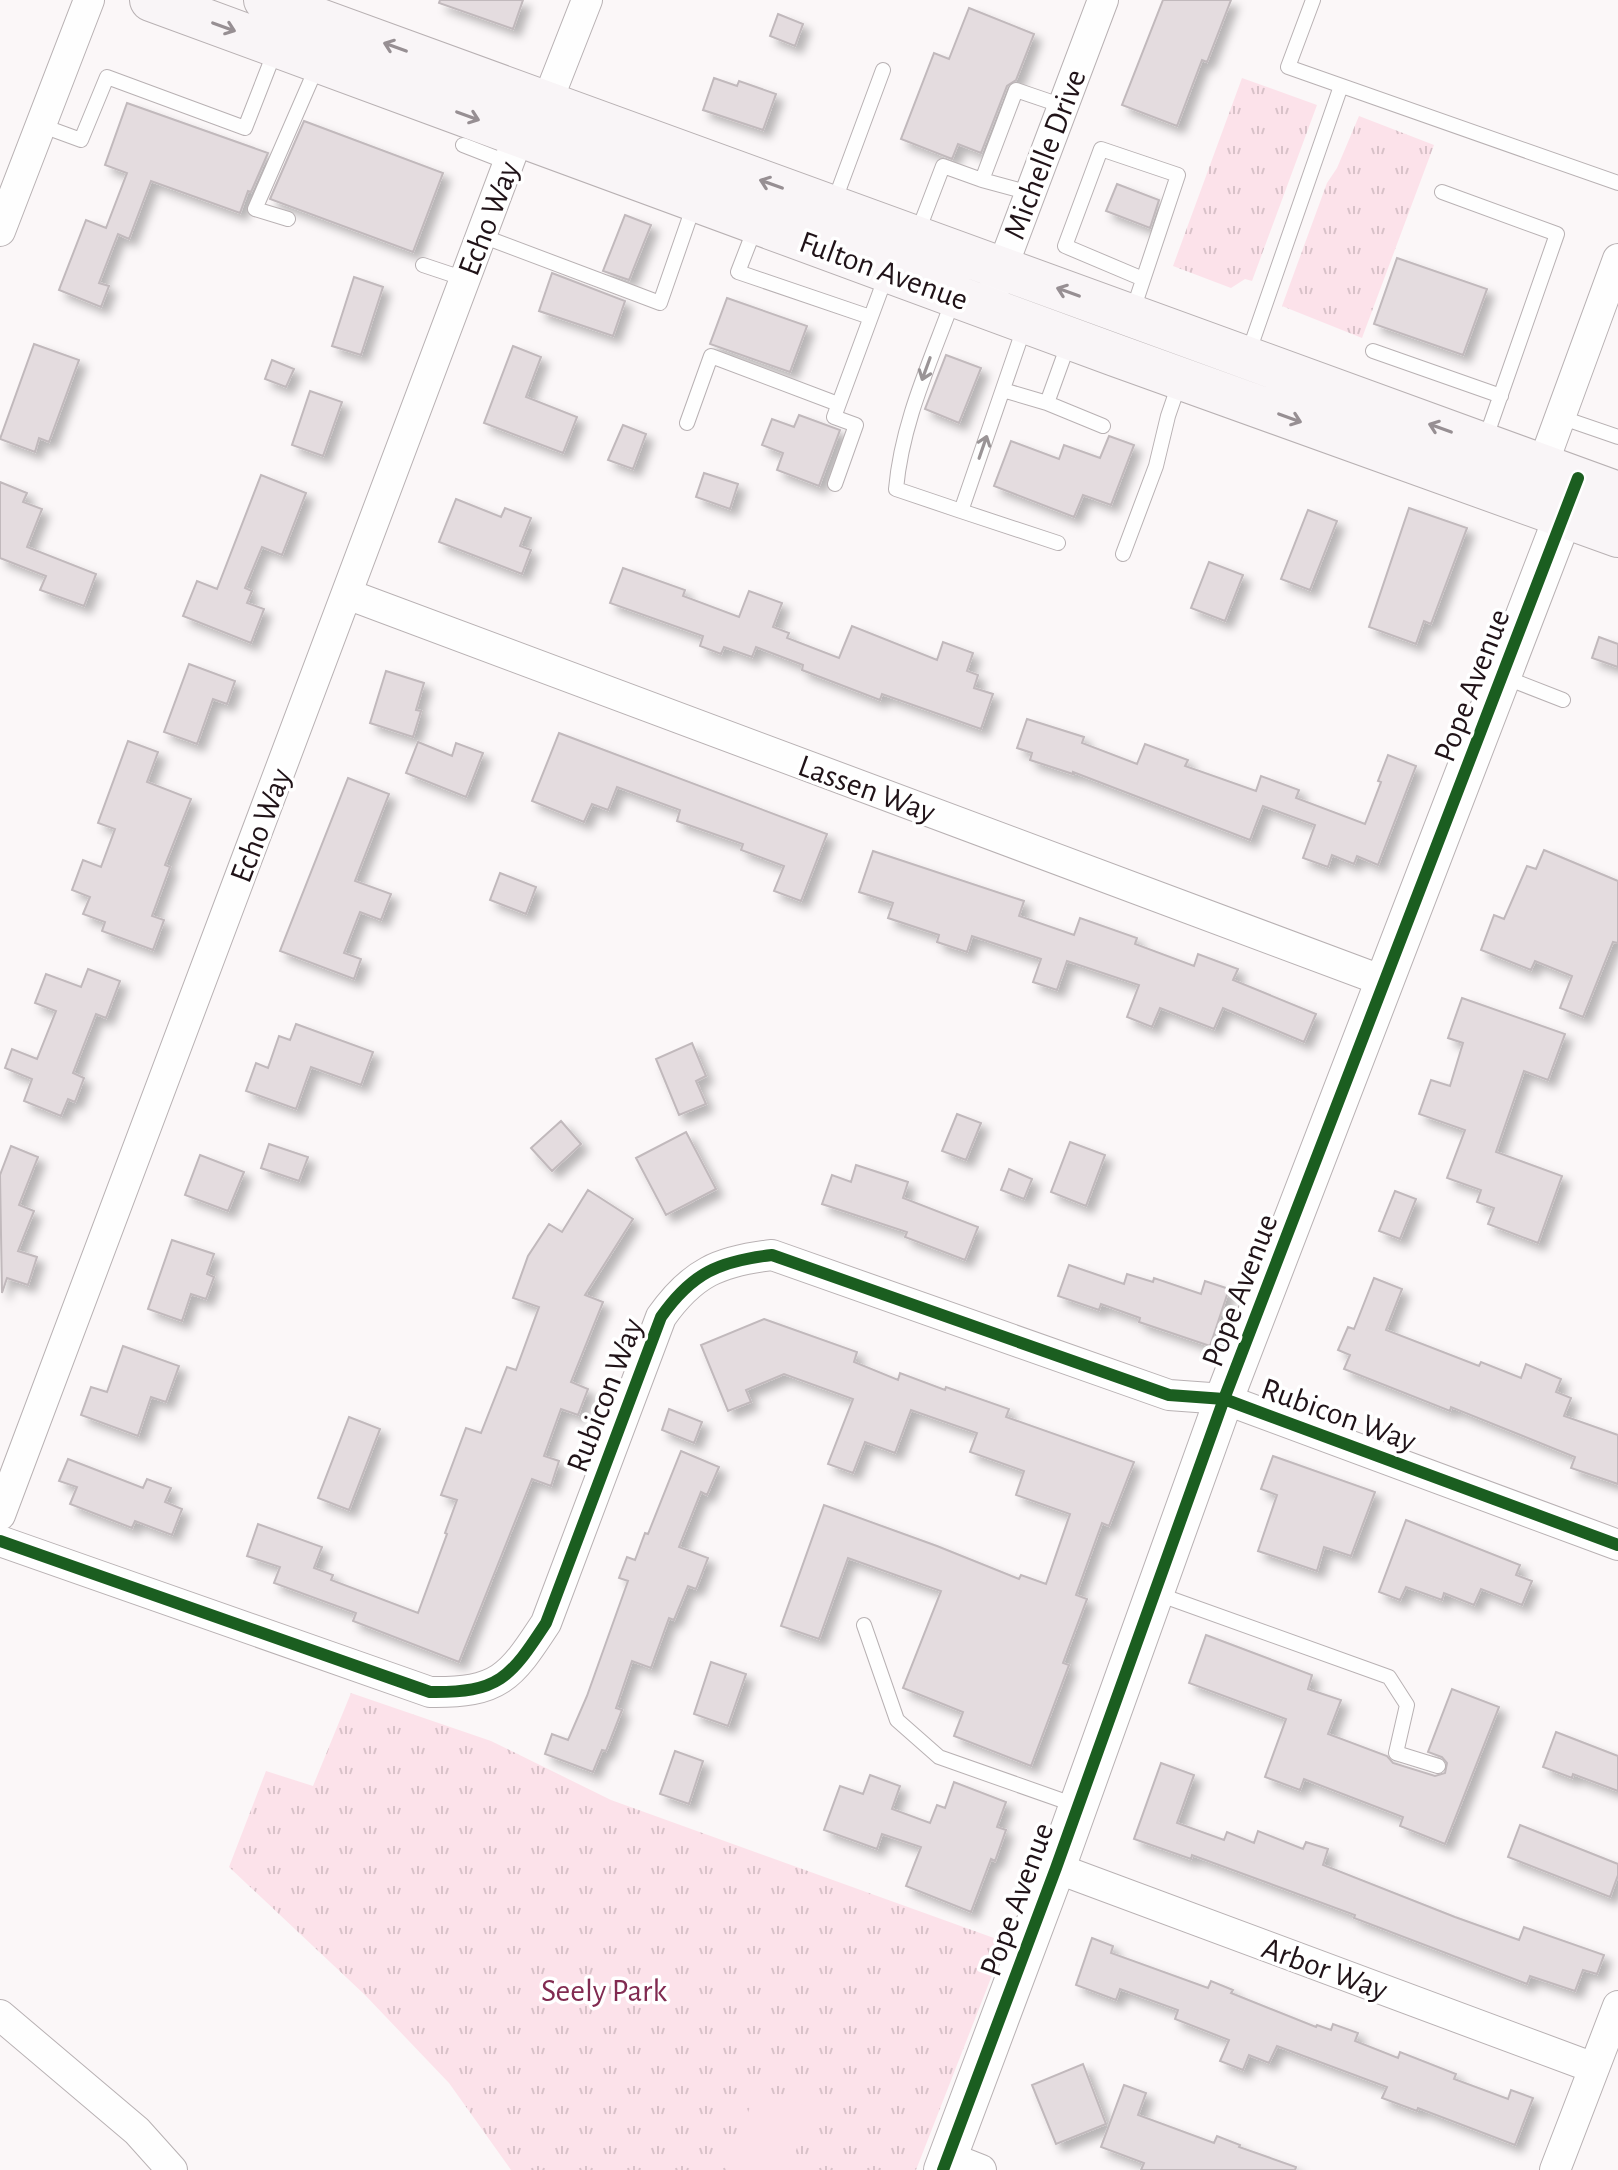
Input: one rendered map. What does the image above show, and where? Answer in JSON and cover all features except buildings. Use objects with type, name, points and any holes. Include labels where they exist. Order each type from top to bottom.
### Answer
[{"type":"main road","name":"Fulton Avenue","points":[[151,0],[276,46],[326,32],[547,102],[1001,268],[1127,324],[1188,359],[1553,491],[1618,493]]},
{"type":"main road","name":"Fulton Avenue","points":[[265,0],[326,32],[514,149],[695,201],[1070,338],[1127,324]]},
{"type":"main road","name":"Fulton Avenue","points":[[1239,377],[1483,444],[1618,536]]},
{"type":"street","points":[[0,231],[89,0]]},
{"type":"street","points":[[514,149],[547,102],[587,0]]},
{"type":"street","name":"Michelle Drive","points":[[971,302],[1001,268],[1103,0]]},
{"type":"street","name":"Echo Way","points":[[0,1515],[514,149]]},
{"type":"street","points":[[1553,491],[1560,417],[1618,259]]},
{"type":"street","name":"Pope Avenue","points":[[957,2166],[1056,1868],[1224,1399],[1502,677],[1553,491]]},
{"type":"street","name":"Lassen Way","points":[[347,594],[1386,982]]},
{"type":"street","name":"Rubicon Way","points":[[0,1541],[430,1692],[465,1692],[497,1682],[524,1656],[546,1623],[661,1317],[680,1291],[723,1263],[772,1255],[1169,1395],[1224,1399],[1618,1545]]},
{"type":"street","name":"Arbor Way","points":[[1056,1868],[1594,2068]]},
{"type":"street","points":[[1555,2170],[1618,2006]]},
{"type":"street","points":[[0,2015],[137,2131],[172,2170]]},
{"type":"lane","points":[[1313,0],[1288,67],[1618,183]]},
{"type":"lane","points":[[288,219],[255,209],[326,32]]},
{"type":"lane","points":[[40,125],[81,140],[107,77],[245,128],[276,46]]},
{"type":"lane","points":[[832,206],[883,70]]},
{"type":"lane","points":[[1239,377],[1341,86]]},
{"type":"lane","points":[[982,180],[1016,90],[1063,106]]},
{"type":"lane","points":[[463,145],[514,149]]},
{"type":"lane","points":[[1101,149],[1178,175],[1127,324],[1065,246],[1101,149]]},
{"type":"lane","points":[[915,237],[943,166],[1030,193]]},
{"type":"lane","points":[[1442,192],[1557,234],[1483,444]]},
{"type":"lane","points":[[482,236],[660,303],[695,201]]},
{"type":"lane","points":[[757,223],[738,272],[870,317]]},
{"type":"lane","points":[[423,265],[465,279]]},
{"type":"lane","points":[[835,484],[856,425],[834,417],[887,272]]},
{"type":"lane","points":[[971,302],[908,423],[896,489],[1058,543]]},
{"type":"lane","points":[[961,511],[1026,321]]},
{"type":"lane","points":[[1047,403],[1070,338]]},
{"type":"lane","points":[[1373,351],[1501,396]]},
{"type":"lane","points":[[687,423],[711,356],[838,404]]},
{"type":"lane","points":[[1123,554],[1156,466],[1168,416],[1188,359]]},
{"type":"lane","points":[[1003,390],[1047,403],[1103,426]]},
{"type":"lane","points":[[1560,417],[1618,437]]},
{"type":"lane","points":[[1502,677],[1563,700]]},
{"type":"lane","points":[[1155,1593],[1389,1677],[1407,1705],[1396,1753],[1438,1766]]},
{"type":"lane","points":[[864,1625],[897,1720],[939,1757],[1079,1806]]},
{"type":"green space","points":[[1242,78],[1317,105],[1252,281],[1245,279],[1231,288],[1173,266]]},
{"type":"green space","points":[[1359,116],[1434,145],[1362,338],[1282,306],[1327,183],[1337,168]]},
{"type":"green space","name":"Seely Park","points":[[351,1693],[491,1741],[611,1800],[1005,1942],[916,2170],[511,2170],[449,2083],[365,1995],[229,1867],[266,1771],[313,1786]]},
{"type":"green space","points":[[757,2088],[811,2108],[789,2170],[727,2170]]},
{"type":"cycle path","points":[[943,2170],[1056,1868],[1224,1399],[1578,478]]},
{"type":"cycle path","points":[[0,1541],[430,1692],[453,1692],[488,1685],[512,1669],[546,1623],[661,1317],[684,1290],[708,1272],[737,1261],[772,1255],[1169,1395],[1224,1399],[1618,1545]]}]
